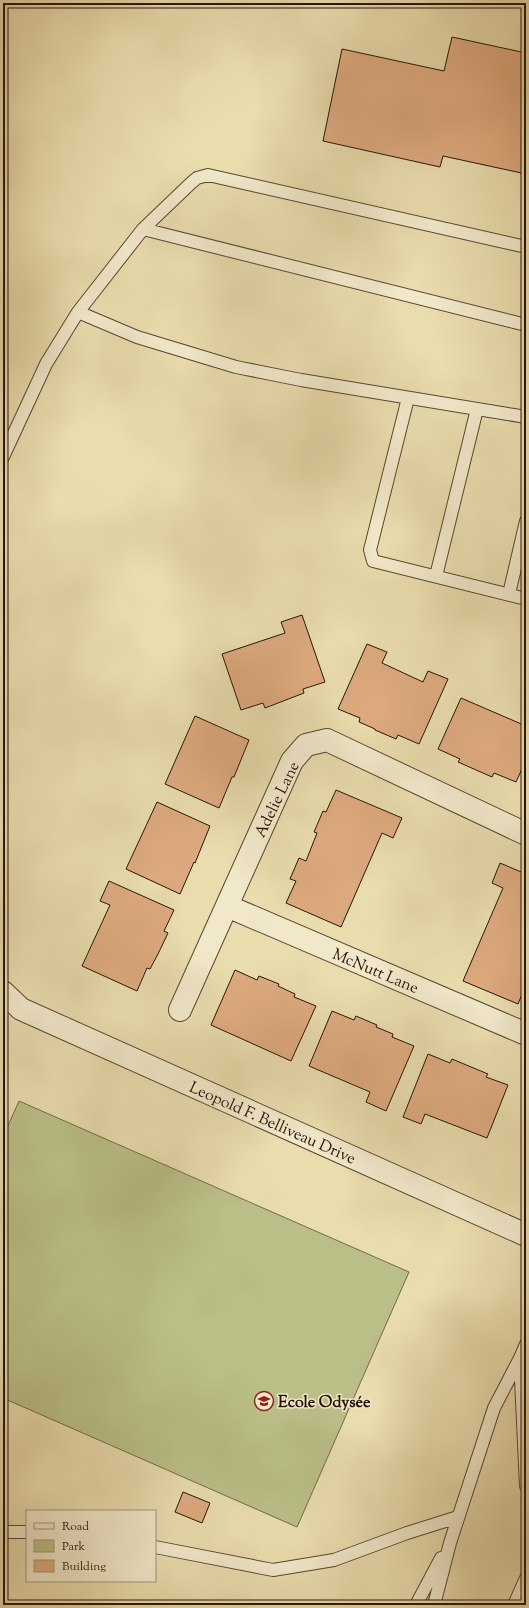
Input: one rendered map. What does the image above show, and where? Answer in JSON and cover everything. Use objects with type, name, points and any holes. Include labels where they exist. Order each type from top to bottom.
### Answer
[{"type":"street","name":"Adelie Lane","points":[[180,1010],[292,761],[306,746],[327,740],[526,834]]},
{"type":"street","name":"McNutt Lane","points":[[227,906],[526,1034]]},
{"type":"street","name":"Leopold F. Belliveau Drive","points":[[3,992],[12,1009],[526,1235]]},
{"type":"lane","points":[[3,457],[46,364],[78,312],[143,229],[197,178],[208,175],[526,247]]},
{"type":"lane","points":[[143,229],[526,325]]},
{"type":"lane","points":[[78,312],[137,337],[236,367],[301,380],[526,417]]},
{"type":"lane","points":[[408,398],[370,550],[373,561],[526,599]]},
{"type":"lane","points":[[436,576],[477,409]]},
{"type":"lane","points":[[509,594],[526,522]]},
{"type":"lane","points":[[526,1344],[523,1360],[526,1486]]},
{"type":"lane","points":[[434,1605],[450,1543],[494,1408],[523,1360]]},
{"type":"lane","points":[[156,1547],[273,1570],[334,1560],[407,1533],[458,1517]]},
{"type":"lane","points":[[3,1532],[26,1532]]},
{"type":"lane","points":[[416,1605],[450,1543]]},
{"type":"lane","points":[[514,1605],[526,1578]]},
{"type":"green space","points":[[19,1101],[409,1272],[297,1527],[3,1398],[3,1137]]},
{"type":"building","points":[[452,37],[526,53],[526,174],[443,156],[440,167],[323,141],[342,49],[444,71]]},
{"type":"building","points":[[302,615],[325,682],[303,689],[304,693],[265,708],[263,703],[241,710],[222,654],[285,633],[281,622]]},
{"type":"building","points":[[367,644],[387,652],[382,663],[423,682],[428,671],[448,679],[419,744],[398,735],[396,739],[375,730],[359,722],[360,718],[338,709]]},
{"type":"building","points":[[461,698],[526,726],[526,760],[516,782],[494,773],[492,777],[458,762],[460,759],[438,749]]},
{"type":"building","points":[[195,716],[249,740],[234,777],[232,777],[219,808],[165,784]]},
{"type":"building","points":[[336,790],[402,818],[393,838],[382,833],[341,927],[286,903],[296,881],[290,879],[299,858],[306,861],[317,833],[314,832],[323,811],[326,812]]},
{"type":"building","points":[[157,802],[210,826],[195,863],[194,862],[180,894],[126,869]]},
{"type":"building","points":[[500,863],[526,874],[526,984],[518,1004],[463,981],[503,888],[492,883]]},
{"type":"building","points":[[109,881],[174,910],[164,931],[168,933],[150,969],[147,968],[137,991],[82,966],[110,905],[100,901]]},
{"type":"building","points":[[235,970],[257,980],[259,976],[279,984],[278,986],[295,994],[294,997],[316,1006],[291,1061],[211,1025]]},
{"type":"building","points":[[332,1011],[354,1020],[356,1016],[393,1034],[392,1037],[414,1046],[386,1111],[366,1102],[370,1092],[309,1066]]},
{"type":"building","points":[[428,1054],[450,1063],[452,1059],[488,1074],[486,1077],[508,1085],[487,1138],[425,1114],[421,1124],[403,1117]]},
{"type":"building","points":[[183,1492],[210,1503],[202,1523],[175,1512]]},
{"type":"place","name":"Ecole Odysée","points":[[264,1401]]}]
